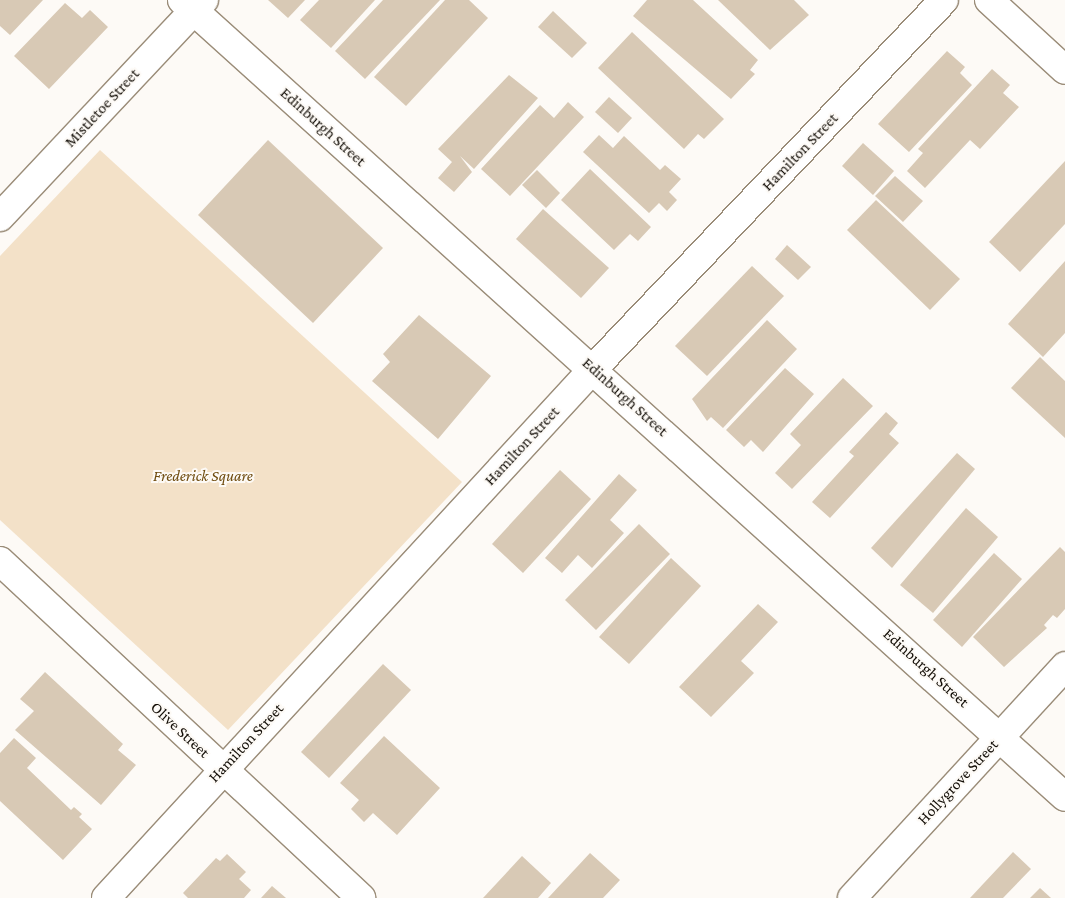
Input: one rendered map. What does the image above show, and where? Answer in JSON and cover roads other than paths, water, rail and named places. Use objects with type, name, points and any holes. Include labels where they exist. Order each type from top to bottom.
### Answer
[{"type":"street","name":"Hamilton Street","points":[[106,898],[222,769],[593,369],[944,0]]},
{"type":"street","points":[[988,0],[1065,70]]},
{"type":"street","name":"Edinburgh Street","points":[[193,4],[593,369],[1001,736],[1065,797]]},
{"type":"street","name":"Mistletoe Street","points":[[0,217],[193,4]]},
{"type":"street","name":"Olive Street","points":[[0,561],[361,898]]},
{"type":"street","name":"Hollygrove Street","points":[[852,898],[1065,666]]},
{"type":"park label","name":"Frederick Square","points":[[203,476]]}]
